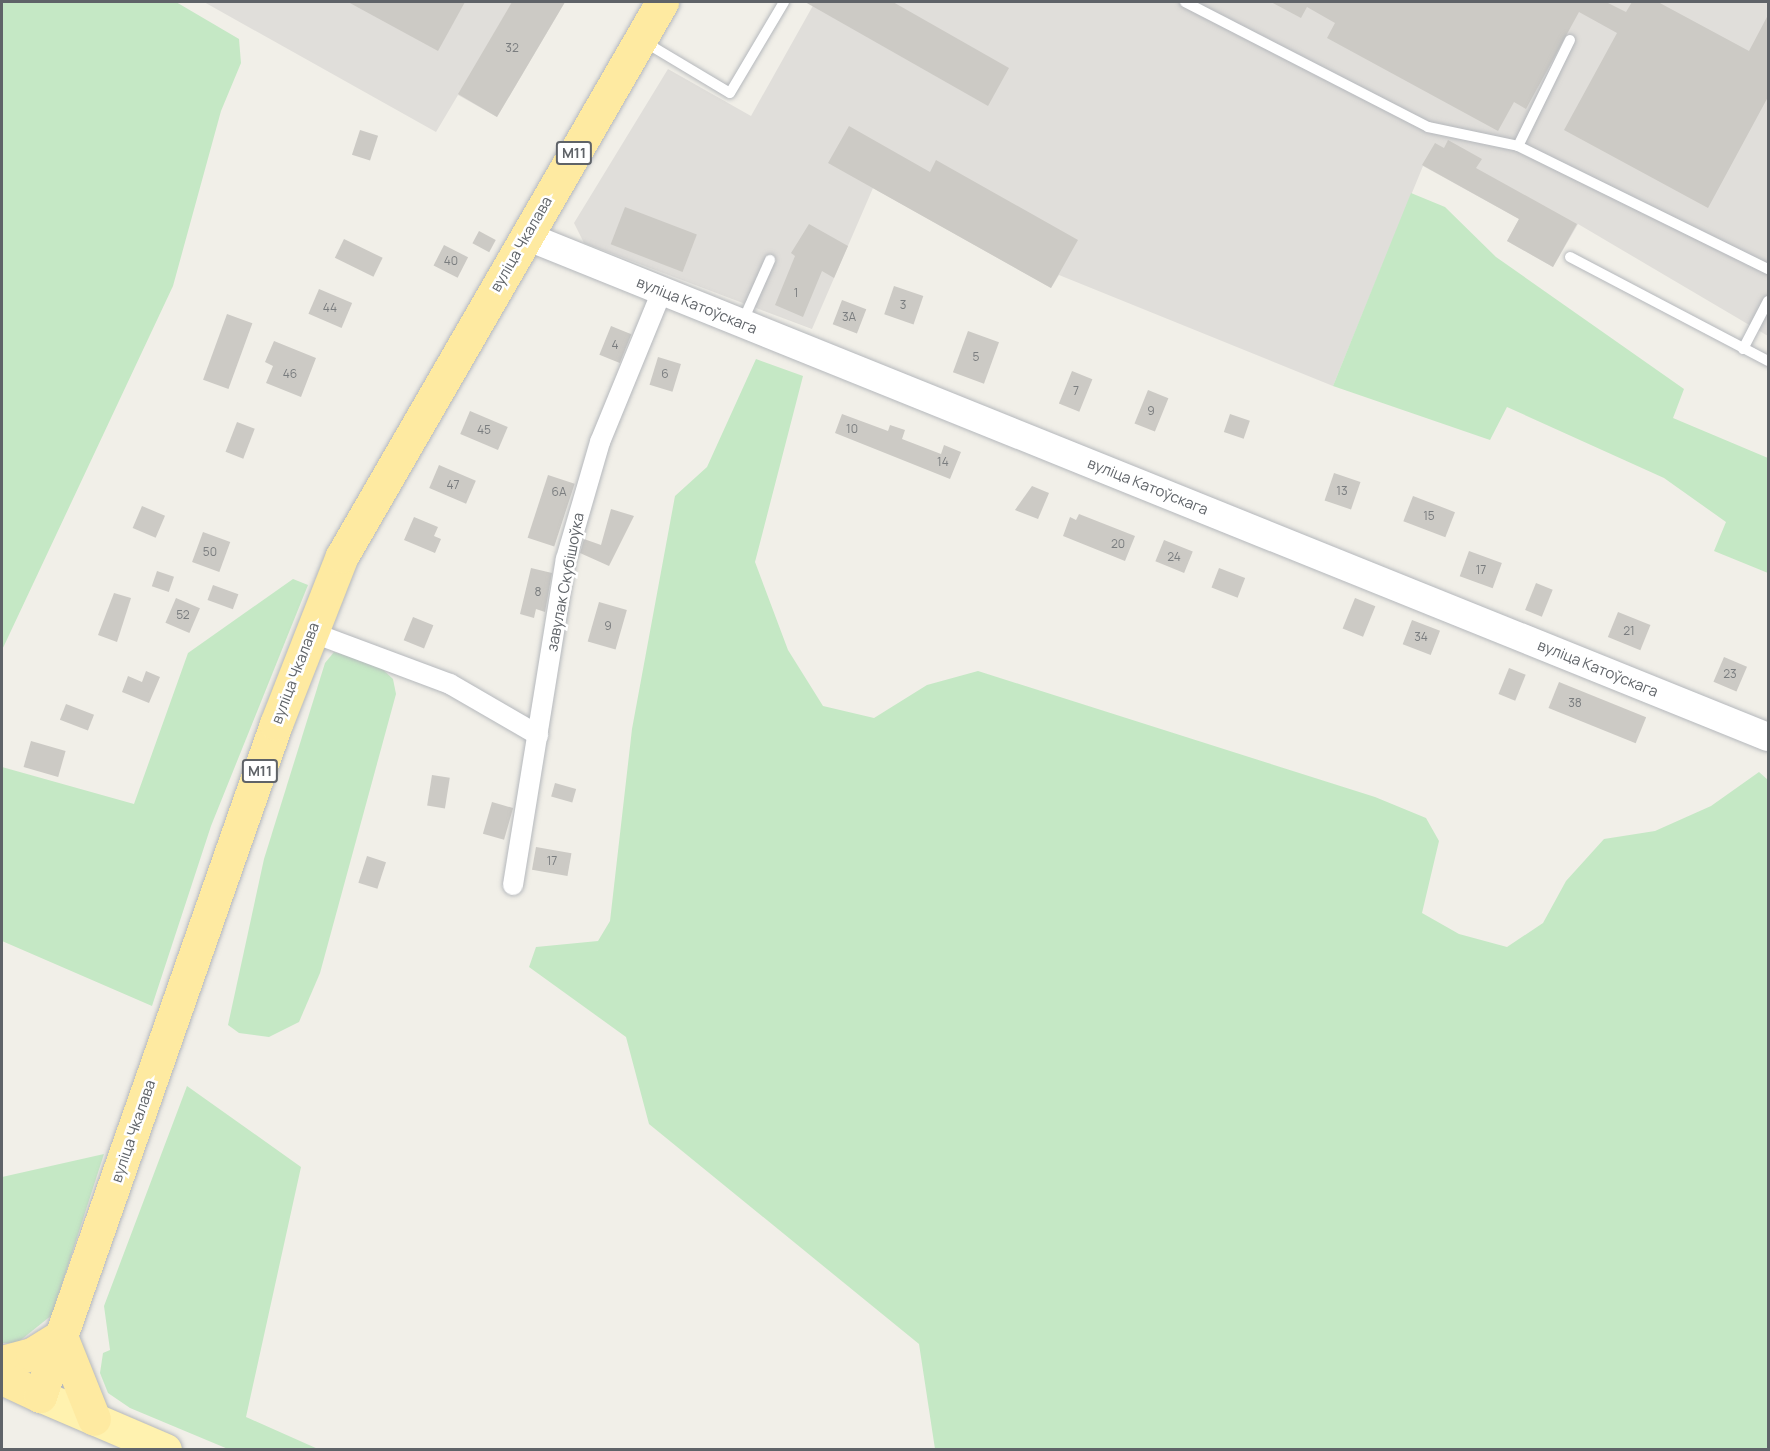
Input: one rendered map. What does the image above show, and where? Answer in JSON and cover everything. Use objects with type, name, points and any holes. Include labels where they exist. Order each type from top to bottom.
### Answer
[{"type":"highway","name":"вуліца Чкалава","points":[[40,1396],[311,632],[378,488],[662,2]]},
{"type":"highway","points":[[2,1362],[32,1354],[62,1336],[94,1419]]},
{"type":"highway","points":[[2,1378],[40,1396]]},
{"type":"main road","name":"вуліца Катоўскага","points":[[526,236],[1768,737]]},
{"type":"main road","points":[[40,1396],[166,1449]]},
{"type":"street","name":"завулак Скубішоўка","points":[[513,885],[566,559],[585,485],[662,291]]},
{"type":"street","points":[[311,632],[450,684],[538,735]]},
{"type":"lane","points":[[640,39],[730,93],[784,2]]},
{"type":"lane","points":[[1185,2],[1428,127],[1518,146],[1768,269]]},
{"type":"lane","points":[[1518,146],[1570,40]]},
{"type":"lane","points":[[1570,257],[1768,361]]},
{"type":"lane","points":[[742,323],[770,260]]},
{"type":"lane","points":[[1743,349],[1768,301]]},
{"type":"shaded area","points":[[204,2],[565,2],[497,117],[458,95],[436,132]]},
{"type":"shaded area","points":[[815,2],[1768,2],[1768,336],[1578,224],[1553,267],[1507,241],[1519,219],[1423,166],[1333,386],[1059,275],[1051,288],[873,188],[812,329],[584,243],[574,223],[668,69],[751,116]]},
{"type":"green space","points":[[2,2],[176,2],[239,39],[241,63],[221,111],[173,286],[2,650]]},
{"type":"green space","points":[[1411,193],[1445,207],[1496,257],[1684,389],[1673,418],[1768,458],[1768,573],[1714,551],[1726,522],[1664,478],[1507,407],[1490,440],[1333,386]]},
{"type":"green space","points":[[756,359],[803,376],[755,562],[788,650],[823,706],[874,718],[927,685],[978,671],[1375,797],[1426,818],[1439,841],[1422,913],[1459,934],[1507,947],[1543,923],[1566,881],[1604,839],[1655,831],[1711,806],[1759,772],[1768,780],[1768,1449],[935,1449],[919,1344],[649,1124],[626,1037],[529,967],[536,947],[598,941],[610,921],[632,729],[675,496],[707,467]]},
{"type":"green space","points":[[293,579],[308,585],[211,826],[152,1006],[2,941],[2,767],[134,804],[188,653]]},
{"type":"green space","points":[[334,652],[378,665],[393,679],[396,694],[320,973],[299,1022],[269,1037],[239,1033],[228,1025],[264,859],[325,663]]},
{"type":"green space","points":[[187,1086],[301,1167],[246,1417],[318,1449],[228,1449],[130,1408],[108,1393],[100,1373],[103,1353],[110,1350],[104,1306]]},
{"type":"green space","points":[[104,1154],[52,1315],[17,1343],[2,1343],[2,1177]]},
{"type":"building","points":[[348,2],[465,2],[438,51]]},
{"type":"building","points":[[512,2],[565,2],[497,117],[458,94]]},
{"type":"building","points":[[805,2],[893,2],[1009,68],[988,106]]},
{"type":"building","points":[[1271,2],[1606,2],[1626,12],[1632,2],[1658,2],[1749,51],[1768,15],[1768,97],[1708,208],[1564,130],[1617,33],[1579,12],[1526,109],[1514,102],[1498,131],[1327,38],[1335,23],[1307,7],[1301,18]]},
{"type":"building","points":[[849,126],[930,172],[936,160],[1078,240],[1051,288],[828,163]]},
{"type":"building","points":[[360,130],[378,136],[370,161],[352,155]]},
{"type":"building","points":[[1448,140],[1482,159],[1476,168],[1577,224],[1553,267],[1507,241],[1519,219],[1422,165],[1435,143],[1444,148]]},
{"type":"building","points":[[625,207],[697,235],[683,272],[611,244]]},
{"type":"building","points":[[809,224],[848,246],[834,278],[822,271],[803,317],[775,305],[795,256],[791,253]]},
{"type":"building","points":[[479,231],[496,240],[489,252],[472,243]]},
{"type":"building","points":[[344,239],[383,258],[373,277],[335,258]]},
{"type":"building","points":[[444,245],[468,257],[458,278],[434,265]]},
{"type":"building","points":[[894,286],[923,296],[914,324],[884,314]]},
{"type":"building","points":[[319,289],[352,303],[342,328],[308,314]]},
{"type":"building","points":[[842,300],[866,309],[857,334],[833,324]]},
{"type":"building","points":[[227,314],[252,323],[228,389],[203,380]]},
{"type":"building","points":[[611,326],[631,334],[620,363],[599,355]]},
{"type":"building","points":[[968,331],[999,342],[984,384],[953,372]]},
{"type":"building","points":[[274,341],[316,358],[301,397],[266,383],[273,366],[265,362]]},
{"type":"building","points":[[658,357],[681,364],[672,392],[650,385]]},
{"type":"building","points":[[1072,371],[1092,379],[1079,412],[1059,403]]},
{"type":"building","points":[[1148,390],[1168,398],[1155,432],[1135,423]]},
{"type":"building","points":[[470,411],[508,427],[498,450],[460,434]]},
{"type":"building","points":[[842,414],[888,431],[890,425],[905,430],[902,439],[941,454],[944,445],[961,452],[950,479],[835,433]]},
{"type":"building","points":[[1230,414],[1250,421],[1244,439],[1224,432]]},
{"type":"building","points":[[237,422],[255,429],[243,459],[226,452]]},
{"type":"building","points":[[439,465],[476,481],[466,504],[429,488]]},
{"type":"building","points":[[1334,473],[1360,482],[1351,510],[1325,500]]},
{"type":"building","points":[[548,475],[575,484],[554,546],[528,538]]},
{"type":"building","points":[[1032,486],[1049,493],[1038,519],[1015,510]]},
{"type":"building","points":[[1413,496],[1455,512],[1445,537],[1403,521]]},
{"type":"building","points":[[142,506],[165,516],[156,538],[133,528]]},
{"type":"building","points":[[611,509],[634,516],[609,566],[580,553],[584,539],[601,545]]},
{"type":"building","points":[[1079,514],[1135,536],[1125,561],[1063,536],[1070,517],[1076,520]]},
{"type":"building","points":[[414,517],[438,527],[434,536],[441,539],[435,553],[404,540]]},
{"type":"building","points":[[203,532],[230,542],[219,572],[192,562]]},
{"type":"building","points":[[1164,540],[1193,552],[1184,573],[1155,561]]},
{"type":"building","points":[[1469,551],[1502,563],[1493,588],[1460,576]]},
{"type":"building","points":[[531,568],[552,573],[545,612],[536,609],[534,618],[520,614]]},
{"type":"building","points":[[1219,568],[1245,578],[1238,598],[1211,588]]},
{"type":"building","points":[[157,571],[174,577],[169,592],[152,586]]},
{"type":"building","points":[[1536,583],[1553,590],[1542,617],[1525,610]]},
{"type":"building","points":[[213,585],[238,594],[233,609],[208,600]]},
{"type":"building","points":[[114,593],[131,598],[117,642],[98,635]]},
{"type":"building","points":[[176,598],[200,608],[189,633],[165,623]]},
{"type":"building","points":[[1355,598],[1375,606],[1363,637],[1343,629]]},
{"type":"building","points":[[599,602],[627,610],[616,649],[588,641]]},
{"type":"building","points":[[1618,612],[1650,625],[1640,650],[1608,637]]},
{"type":"building","points":[[413,617],[433,625],[424,648],[404,640]]},
{"type":"building","points":[[1412,620],[1440,631],[1431,655],[1403,644]]},
{"type":"building","points":[[1724,657],[1747,667],[1736,692],[1713,682]]},
{"type":"building","points":[[1509,668],[1526,675],[1515,701],[1499,694]]},
{"type":"building","points":[[146,671],[160,677],[149,703],[122,692],[128,676],[142,682]]},
{"type":"building","points":[[1559,682],[1646,717],[1636,743],[1549,708]]},
{"type":"building","points":[[66,704],[94,715],[88,731],[60,720]]},
{"type":"building","points":[[31,741],[66,751],[58,777],[24,767]]},
{"type":"building","points":[[432,775],[450,778],[445,808],[427,806]]},
{"type":"building","points":[[555,783],[576,789],[572,803],[551,796]]},
{"type":"building","points":[[492,802],[513,808],[504,840],[483,834]]},
{"type":"building","points":[[536,847],[571,853],[567,876],[532,870]]},
{"type":"building","points":[[367,856],[386,862],[377,889],[358,883]]}]
